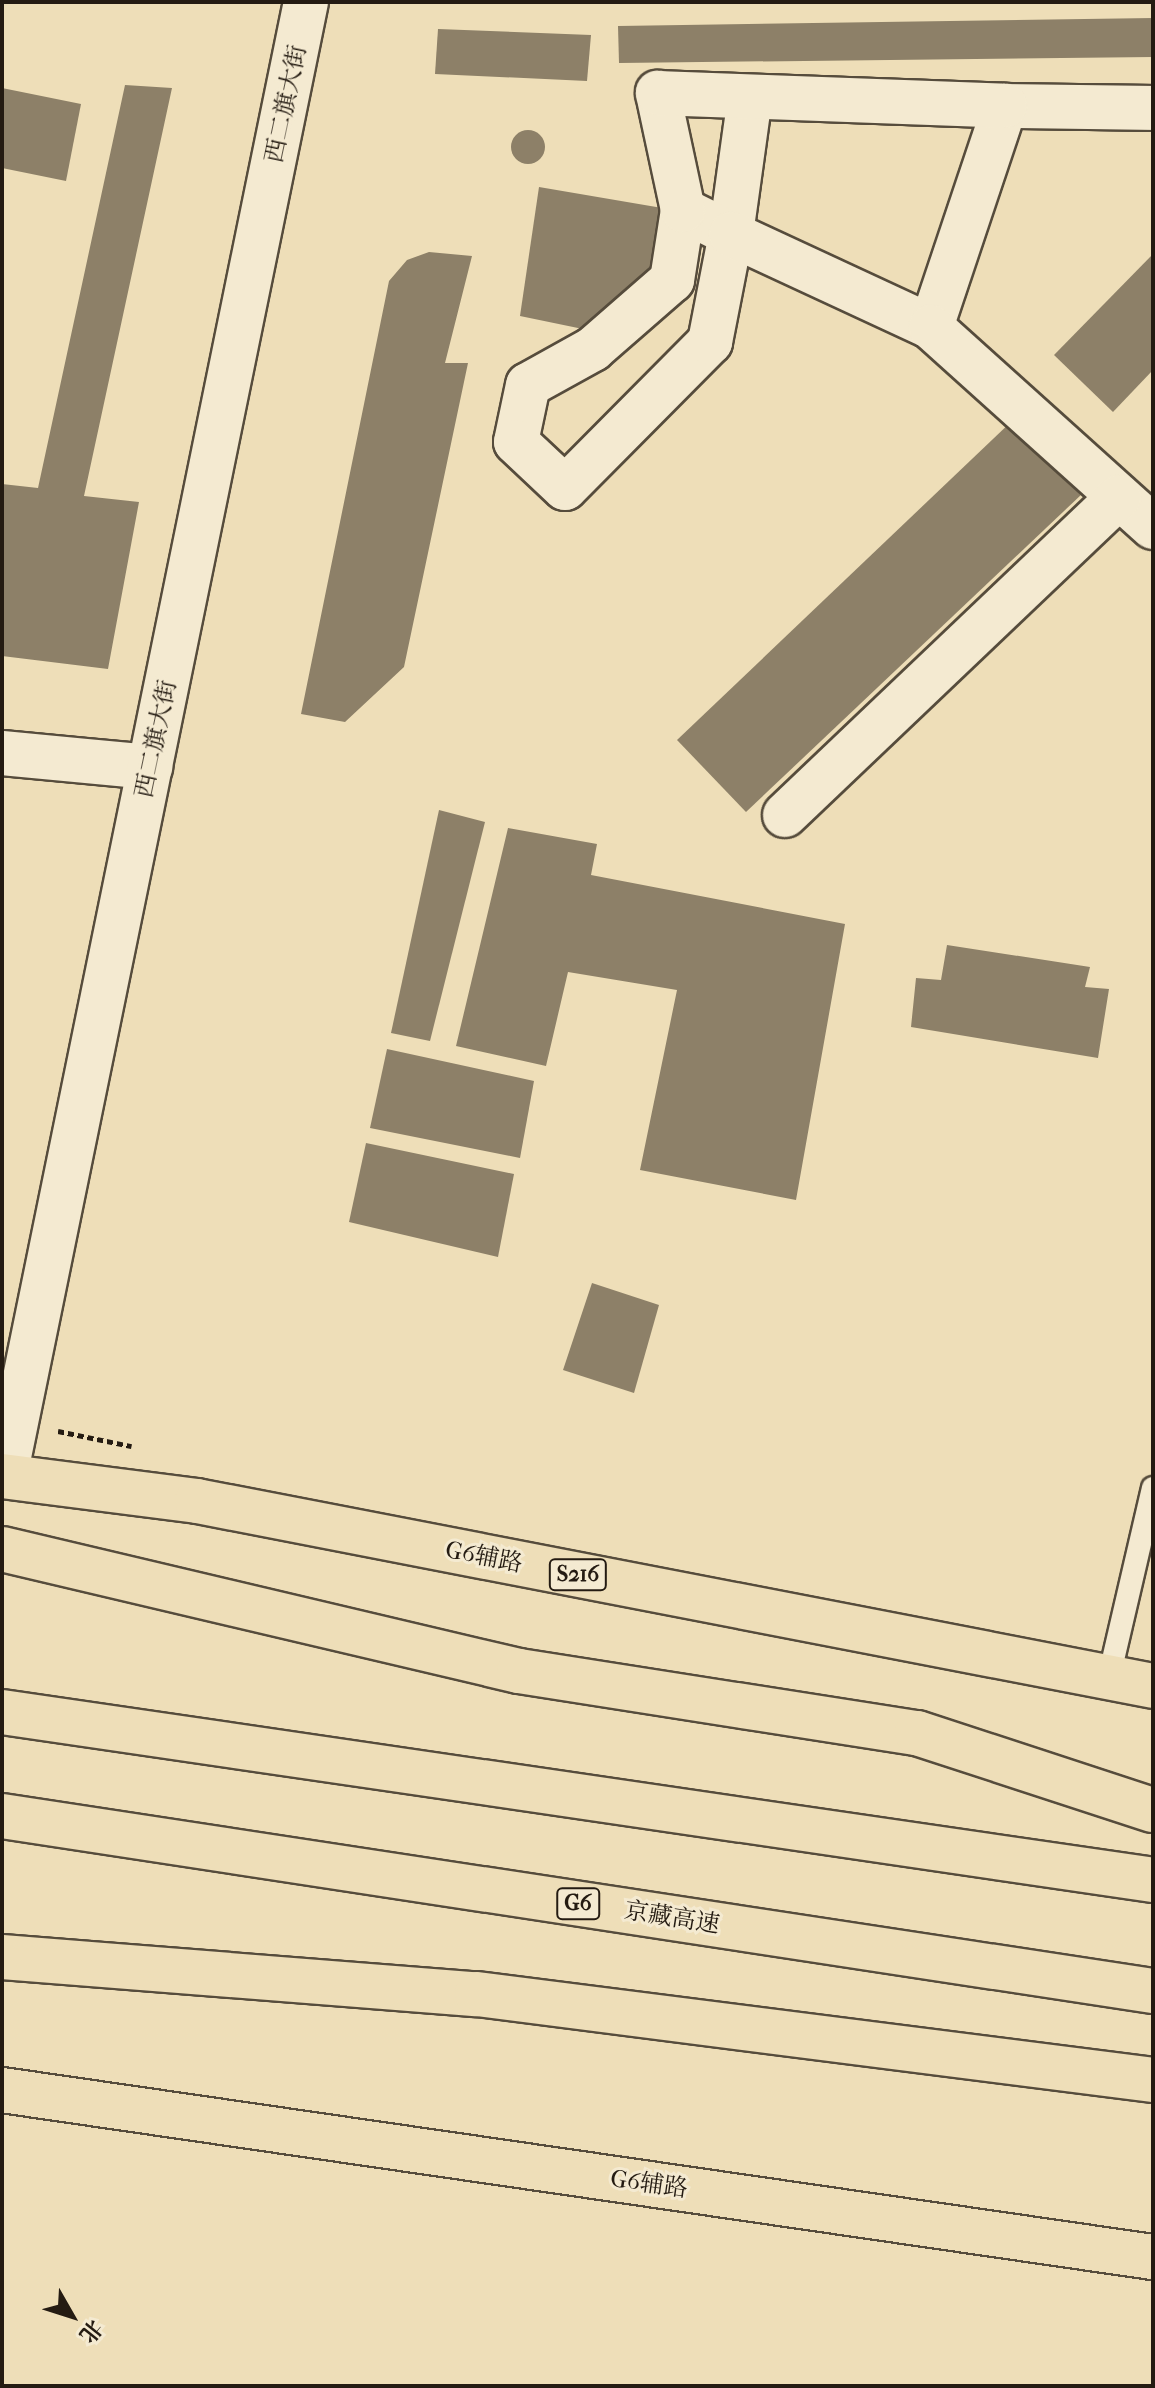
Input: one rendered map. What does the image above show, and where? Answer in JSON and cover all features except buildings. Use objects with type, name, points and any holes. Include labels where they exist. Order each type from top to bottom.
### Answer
[{"type":"main road","name":"G6辅路","points":[[4,1476],[197,1501],[1153,1686]]},
{"type":"main road","points":[[2,1549],[519,1671],[917,1733],[1153,1810]]},
{"type":"main road","points":[[2,1712],[1153,1880]]},
{"type":"main road","name":"京藏高速","points":[[2,1816],[1153,1991]]},
{"type":"main road","points":[[2,1957],[477,1994],[1153,2080]]},
{"type":"main road","name":"G6辅路","points":[[2,2090],[1153,2257]]},
{"type":"street","name":"西二旗大街","points":[[4,1476],[306,2]]},
{"type":"street","points":[[750,97],[731,234],[710,342],[565,488],[516,442],[528,385],[593,349],[672,280],[683,210],[658,93],[1005,106],[1153,108]]},
{"type":"street","points":[[931,327],[1005,106]]},
{"type":"street","points":[[683,210],[931,327],[1153,527]]},
{"type":"street","points":[[785,815],[1119,497]]},
{"type":"street","points":[[2,753],[150,767]]},
{"type":"lane","points":[[1109,1677],[1153,1488]]}]
